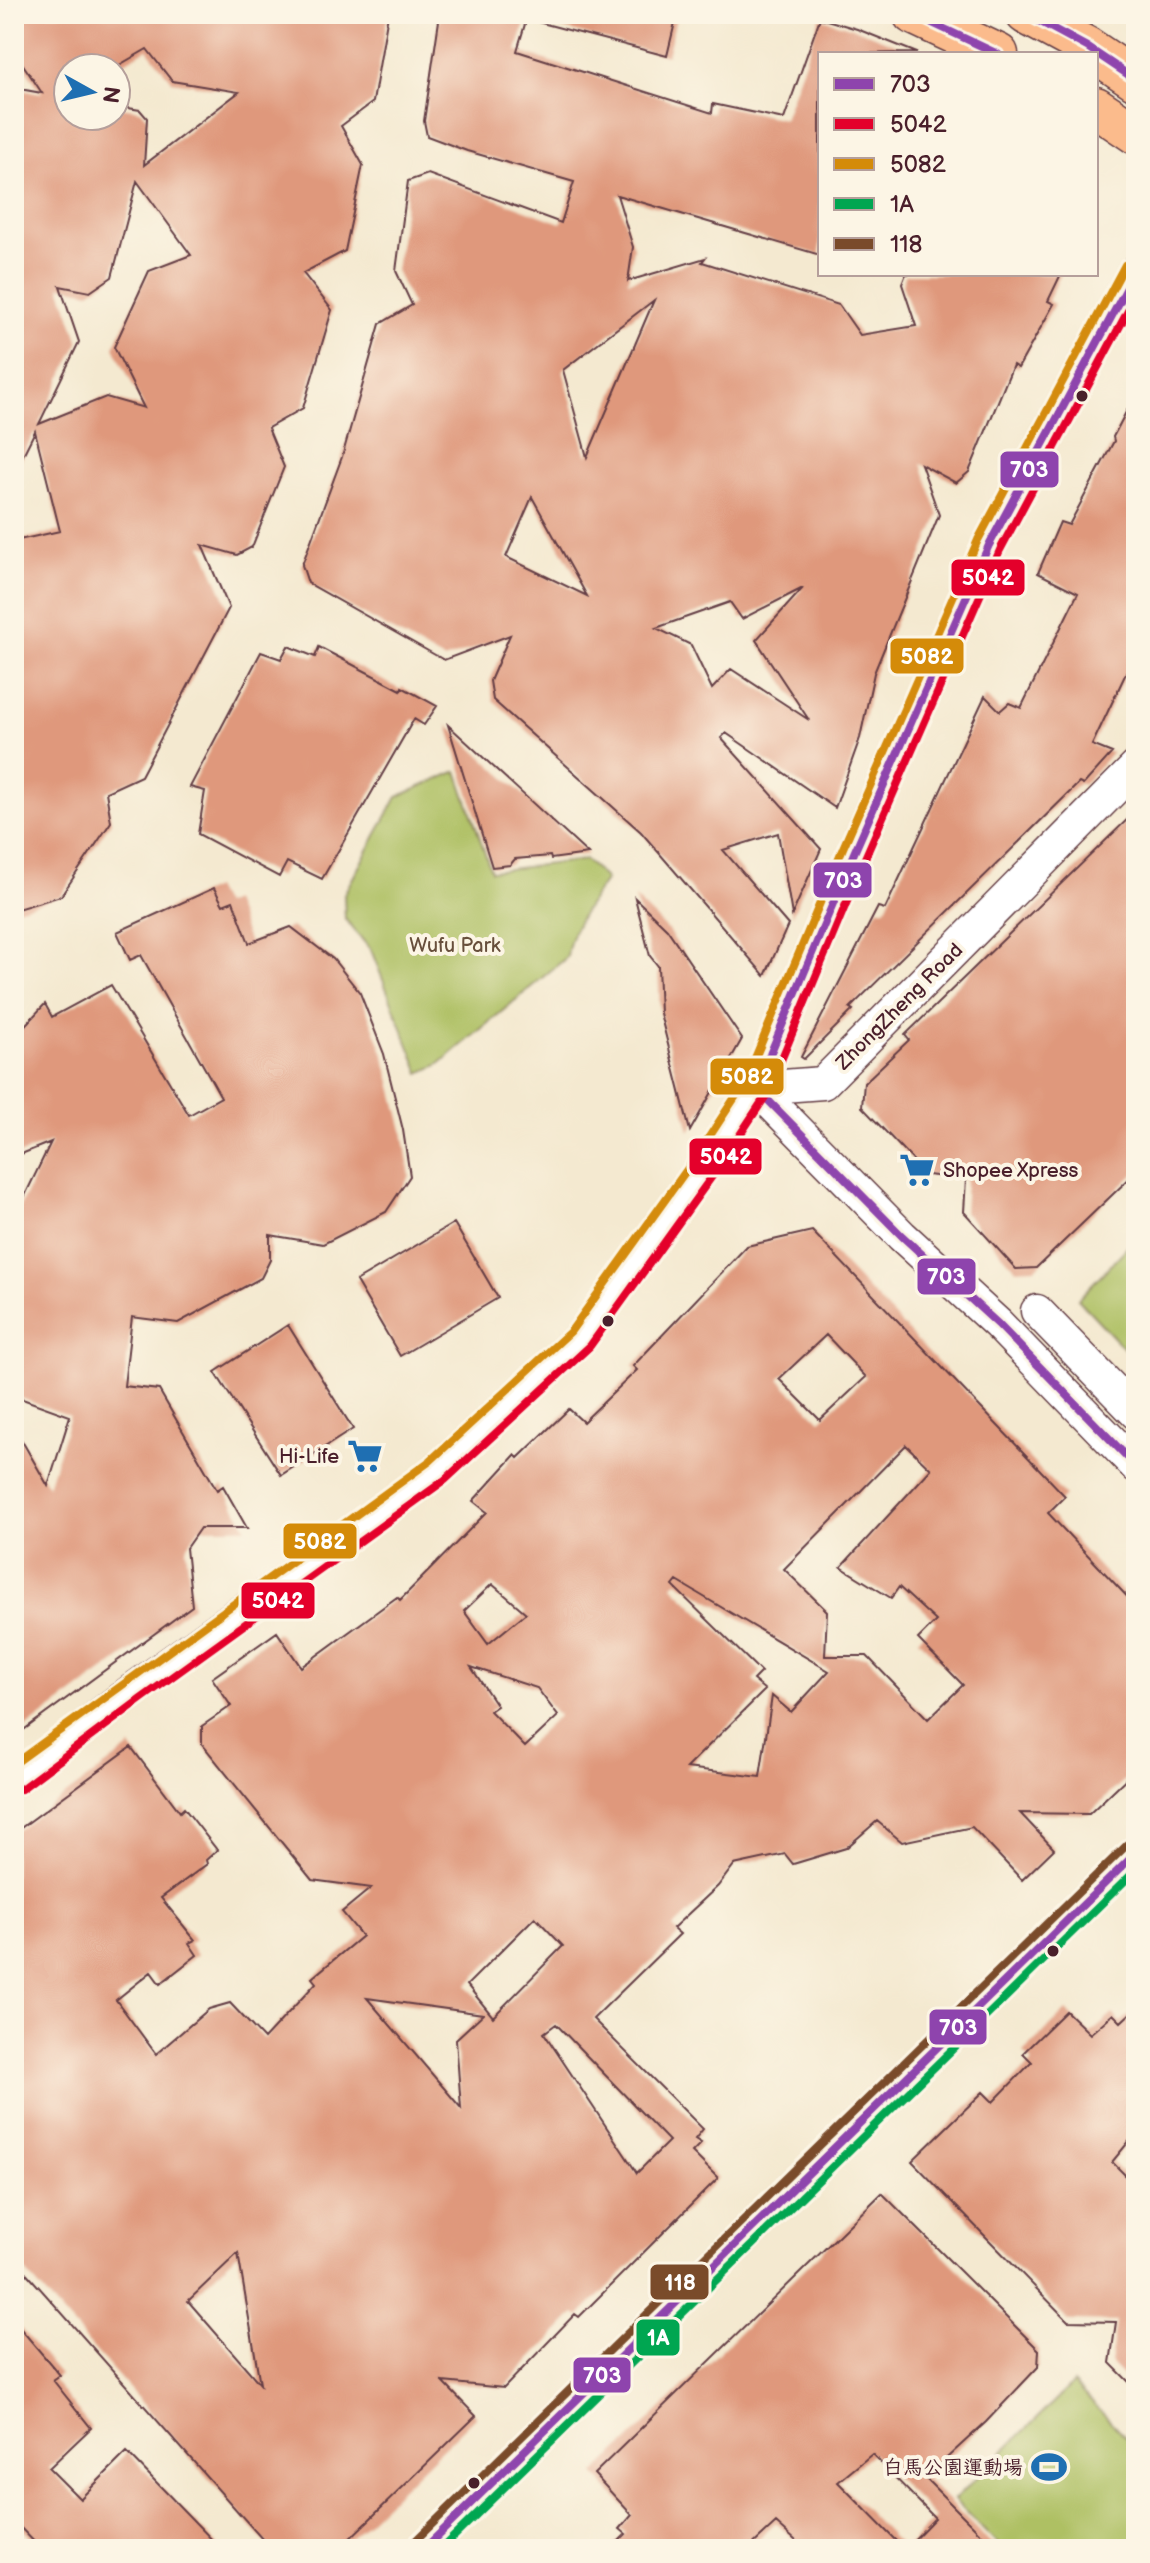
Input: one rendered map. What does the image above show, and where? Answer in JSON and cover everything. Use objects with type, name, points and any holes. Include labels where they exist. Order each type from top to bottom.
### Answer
[{"type":"main road","points":[[913,14],[994,52]]},
{"type":"main road","points":[[1026,14],[1094,52]]},
{"type":"main road","points":[[1098,54],[1136,80]]},
{"type":"main road","points":[[1098,108],[1136,134]]},
{"type":"street","points":[[14,1779],[438,1470],[580,1339],[756,1088],[854,853],[989,545],[1136,271]]},
{"type":"street","name":"ZhongZheng Road","points":[[756,1088],[823,1083],[1136,767]]},
{"type":"street","points":[[756,1088],[902,1236],[998,1324],[1136,1466]]},
{"type":"street","points":[[1037,1311],[1136,1413]]},
{"type":"street","points":[[424,2549],[1136,1853]]},
{"type":"green space","name":"Wufu Park","points":[[457,771],[491,871],[585,860],[606,879],[576,925],[567,957],[438,1065],[420,1073],[371,950],[345,919],[344,894],[397,797]]},
{"type":"green space","points":[[1136,1238],[1136,1361],[1078,1299]]},
{"type":"green space","points":[[1073,2383],[1136,2448],[1136,2549],[1002,2549],[954,2500]]},
{"type":"building","points":[[14,14],[388,14],[373,102],[341,126],[363,165],[345,251],[303,273],[332,310],[303,408],[268,428],[284,467],[252,547],[237,555],[202,545],[229,608],[141,776],[106,792],[111,822],[61,896],[14,910],[14,541],[60,531],[35,431],[14,473],[14,88],[42,93],[14,51]],"holes":[[[147,49],[172,81],[239,92],[144,165],[147,118],[140,110],[132,109],[132,132],[52,132],[52,52],[132,52],[132,58]],[[137,181],[191,255],[149,271],[114,347],[144,408],[106,397],[39,424],[79,342],[60,286],[90,292],[112,277]]]},
{"type":"building","points":[[440,14],[528,14],[517,51],[712,113],[713,104],[784,119],[820,18],[914,52],[818,52],[818,254],[617,195],[633,247],[628,281],[705,258],[702,262],[839,305],[860,335],[916,326],[902,284],[905,276],[1060,276],[1048,301],[1054,304],[1018,368],[1013,365],[969,472],[956,483],[921,464],[939,515],[874,673],[860,738],[835,808],[726,733],[721,738],[821,849],[792,915],[778,833],[723,850],[788,925],[765,976],[641,832],[493,700],[490,681],[510,635],[444,660],[308,583],[302,565],[342,457],[380,324],[412,305],[396,271],[408,181],[428,174],[561,223],[574,182],[427,136],[424,121]],"holes":[[[654,300],[587,457],[563,370]],[[532,497],[587,596],[506,557]],[[803,588],[756,640],[809,720],[731,669],[712,689],[691,645],[656,628],[730,602],[742,619]]]},
{"type":"building","points":[[535,14],[677,14],[667,56],[534,21]]},
{"type":"building","points":[[1136,393],[1136,652],[1092,745],[1112,753],[1083,785],[1079,783],[850,1008],[853,1010],[804,1059],[801,1057],[878,907],[885,909],[985,696],[1000,711],[1009,703],[1021,708],[1078,593],[1038,573],[1060,522],[1069,525]]},
{"type":"building","points":[[288,646],[315,657],[319,647],[437,706],[424,725],[414,719],[322,879],[287,862],[279,877],[198,834],[205,791],[190,787],[261,652],[281,659]]},
{"type":"building","points":[[448,725],[588,854],[551,859],[550,856],[515,859],[510,865],[492,867]]},
{"type":"building","points":[[1136,811],[1136,1172],[1036,1268],[1016,1269],[964,1212],[966,1179],[927,1175],[862,1107],[864,1083],[909,1040],[905,1035]]},
{"type":"building","points":[[214,888],[223,905],[233,901],[249,943],[291,927],[333,959],[360,993],[384,1054],[403,1130],[410,1176],[386,1212],[323,1244],[270,1235],[270,1260],[261,1278],[178,1323],[132,1317],[124,1386],[159,1390],[217,1490],[223,1486],[247,1528],[200,1528],[186,1548],[192,1606],[14,1737],[14,1427],[48,1486],[70,1416],[14,1396],[14,1218],[51,1142],[14,1157],[14,1037],[45,1004],[52,1017],[111,985],[189,1115],[221,1097],[141,955],[130,960],[117,932]]},
{"type":"building","points":[[635,898],[667,929],[742,1039],[690,1131],[660,1013],[658,966],[650,956]]},
{"type":"building","points":[[454,1223],[498,1298],[400,1356],[356,1281]]},
{"type":"building","points":[[812,1231],[1065,1496],[1048,1513],[1136,1606],[1136,1769],[1089,1814],[1020,1813],[1054,1849],[1022,1880],[972,1827],[902,1842],[877,1821],[846,1848],[793,1864],[785,1854],[734,1865],[718,1886],[673,1928],[680,1934],[593,2019],[703,2129],[695,2139],[701,2143],[692,2152],[718,2178],[579,2317],[575,2314],[504,2388],[443,2382],[476,2416],[339,2549],[271,2549],[14,2259],[14,1833],[131,1747],[180,1812],[184,1808],[217,1850],[206,1860],[207,1864],[161,1898],[195,1940],[189,1943],[197,1955],[160,1984],[151,1972],[116,2000],[156,2054],[209,2009],[230,2003],[264,2039],[316,1983],[312,1978],[362,1936],[342,1912],[371,1888],[312,1880],[202,1744],[202,1726],[231,1706],[212,1678],[277,1632],[301,1667],[397,1597],[400,1600],[487,1512],[473,1501],[515,1455],[518,1458],[569,1409],[583,1422],[637,1370],[633,1366],[747,1246]],"holes":[[[826,1335],[866,1377],[820,1420],[779,1379]],[[906,1445],[931,1469],[841,1567],[891,1598],[899,1587],[936,1621],[918,1639],[963,1685],[928,1719],[867,1656],[825,1656],[827,1611],[784,1569]],[[677,1581],[829,1671],[791,1712],[772,1696],[760,1777],[686,1768],[765,1690],[753,1680],[761,1672],[673,1586]],[[492,1584],[526,1613],[488,1644],[464,1611]],[[471,1667],[537,1688],[558,1716],[525,1747],[490,1711],[497,1706]],[[535,1917],[563,1946],[493,2017],[467,1985]],[[367,1998],[483,2014],[456,2039],[461,2108]],[[556,2024],[669,2141],[637,2173],[544,2033]],[[238,2253],[260,2384],[188,2301]]]},
{"type":"building","points":[[288,1325],[353,1429],[281,1475],[215,1372]]},
{"type":"building","points":[[1136,2008],[1136,2133],[1112,2162],[1136,2186],[1136,2389],[1110,2363],[1116,2322],[1068,2321],[912,2161],[983,2092],[993,2102],[1032,2062],[1023,2053],[1066,2011],[1090,2034],[1113,2014],[1121,2022]]},
{"type":"building","points":[[882,2193],[1039,2350],[1038,2367],[986,2422],[925,2478],[996,2549],[905,2549],[935,2518],[872,2454],[838,2482],[904,2549],[805,2549],[776,2523],[748,2549],[611,2549],[626,2534],[620,2529],[632,2515],[594,2474]]},
{"type":"building","points":[[14,2321],[60,2375],[53,2380],[91,2428],[49,2468],[80,2499],[127,2452],[221,2549],[41,2549],[14,2521]]},
{"type":"transit line","name":"703","points":[[913,14],[994,52]]},
{"type":"transit line","name":"703","points":[[1026,14],[1094,52]]},
{"type":"transit line","name":"703","points":[[1098,54],[1136,80]]},
{"type":"transit line","name":"5082","points":[[14,1764],[430,1461],[571,1331],[698,1154],[745,1082],[978,540],[1125,265]]},
{"type":"transit line","name":"703","points":[[756,1088],[854,853],[989,545],[1136,271]]},
{"type":"transit line","name":"5042","points":[[21,1789],[445,1480],[590,1346],[718,1168],[767,1094],[865,858],[1000,550],[1136,296]]},
{"type":"transit line","name":"703","points":[[756,1088],[902,1236],[998,1324],[1136,1466]]},
{"type":"transit line","name":"118","points":[[416,2540],[1128,1844]]},
{"type":"transit line","name":"703","points":[[424,2549],[1136,1853]]},
{"type":"transit line","name":"1A","points":[[441,2549],[1136,1870]]},
{"type":"place","name":"Shopee Xpress","points":[[917,1170]]},
{"type":"place","name":"Hi-Life","points":[[365,1456]]},
{"type":"place","name":"白馬公園運動場","points":[[1049,2467]]}]
